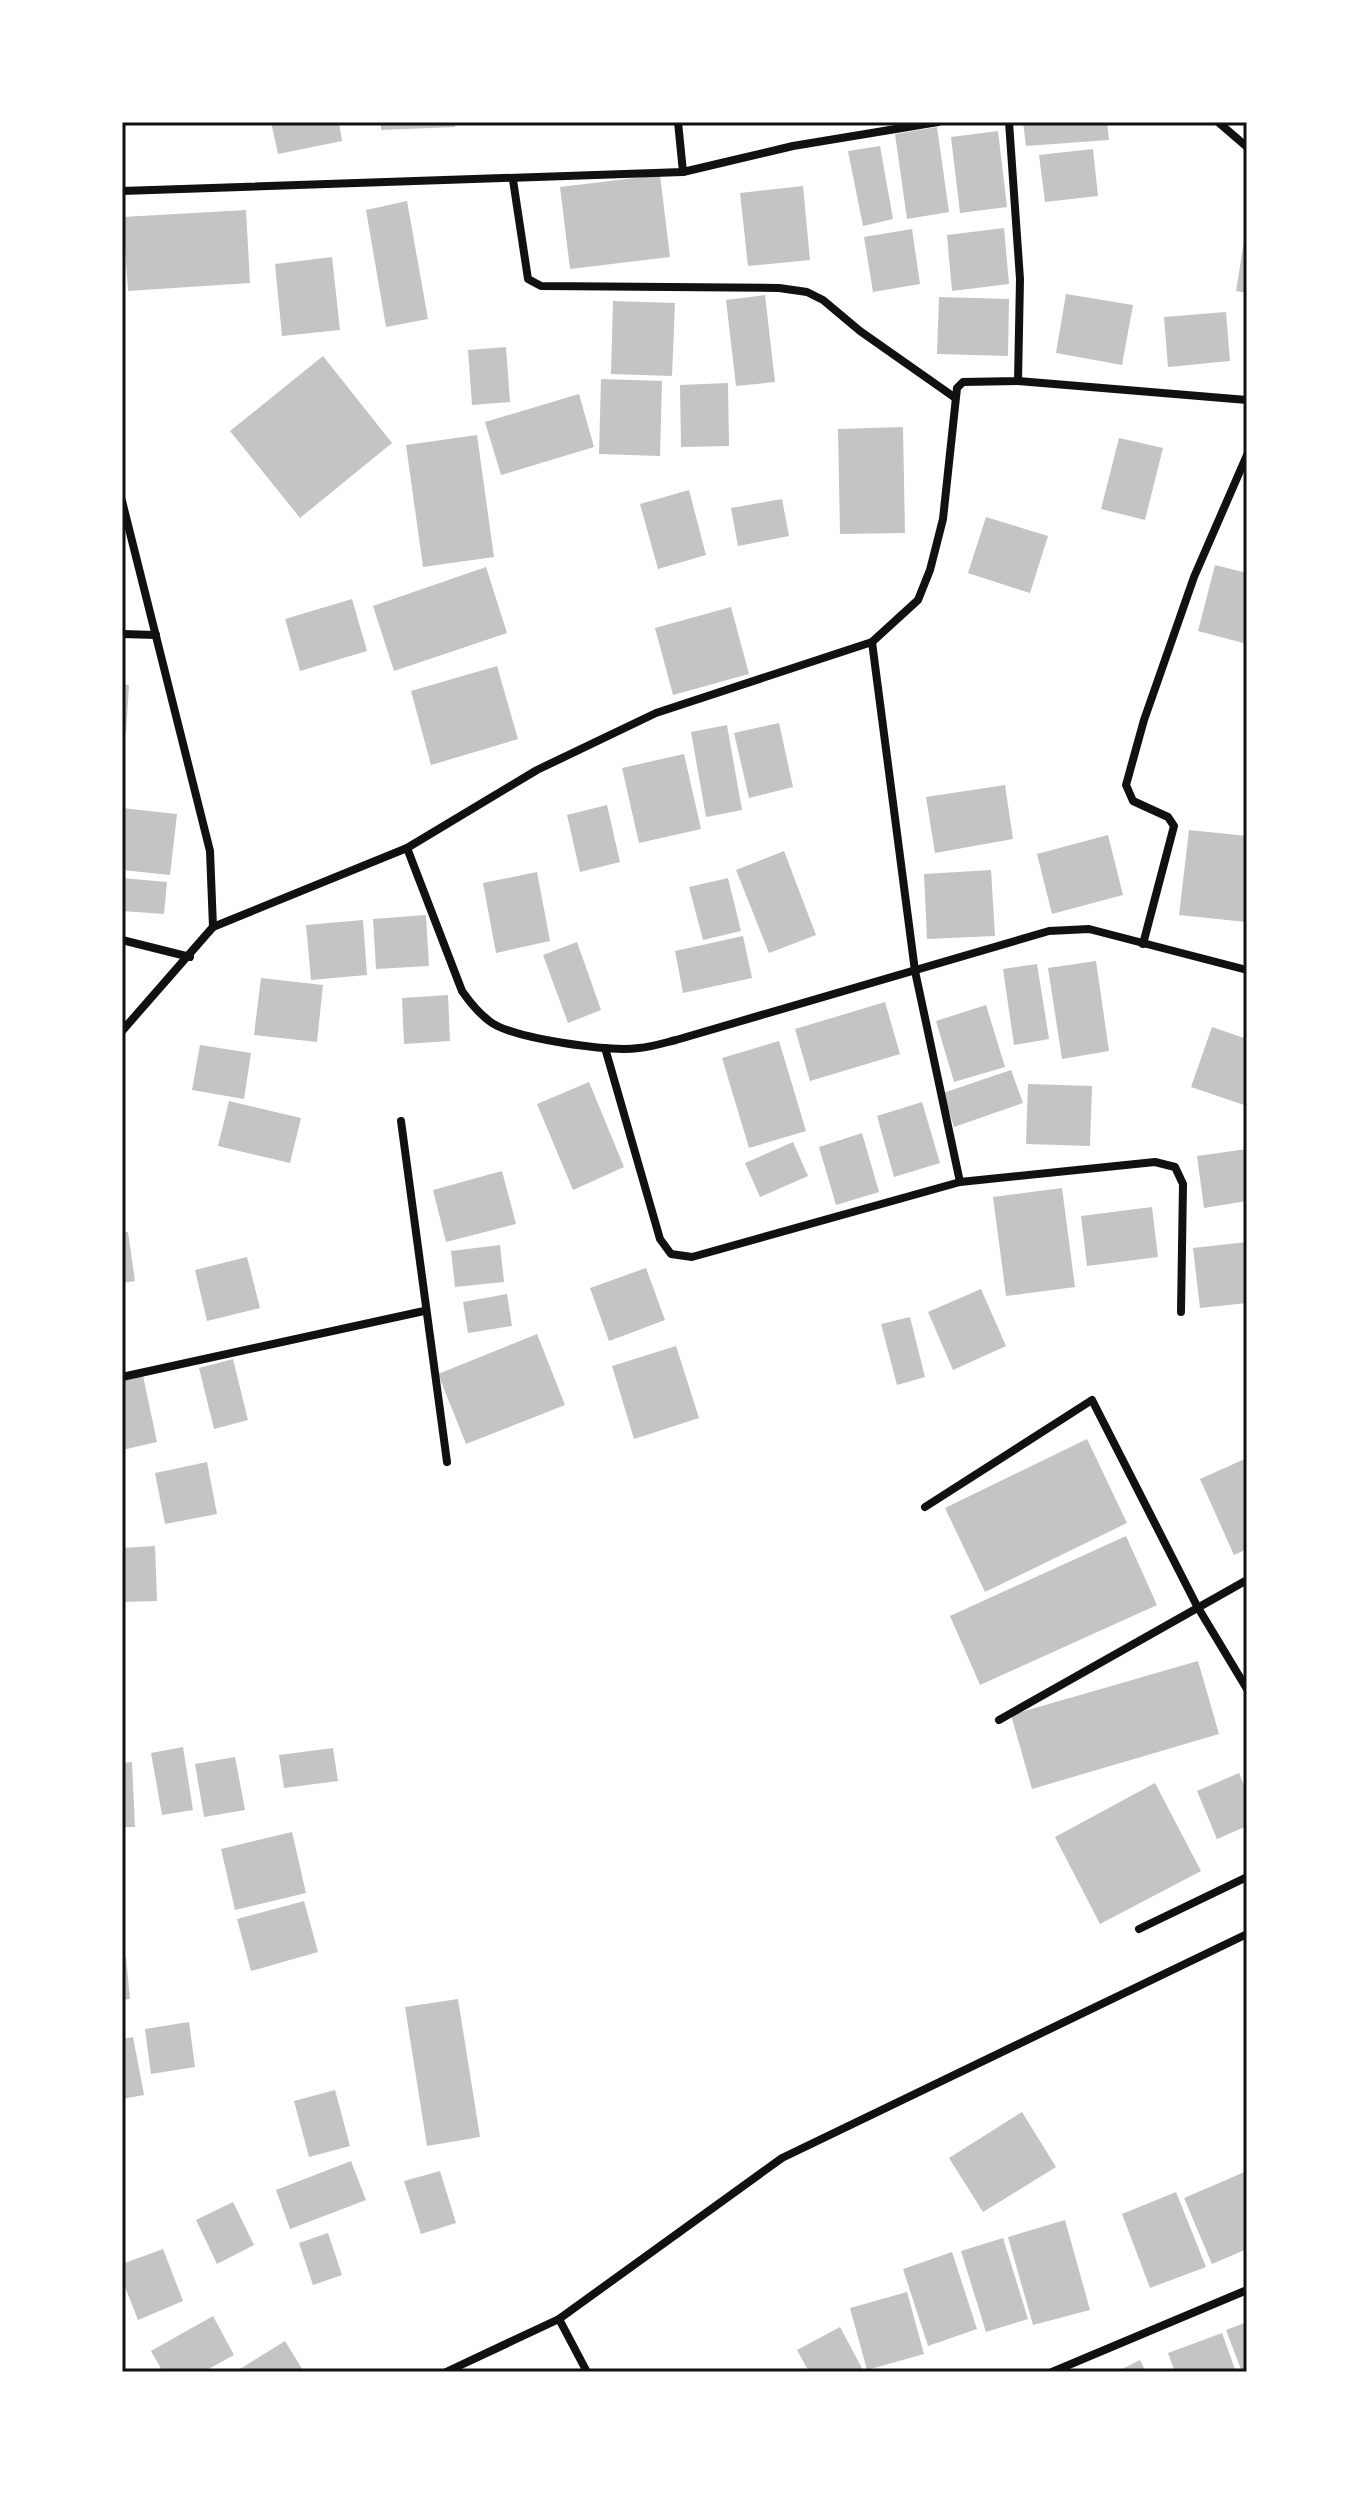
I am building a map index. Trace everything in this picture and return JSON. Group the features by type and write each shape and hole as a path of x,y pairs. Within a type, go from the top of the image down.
{"street":[{"path":"678,122 683,172"},
{"path":"122,191 683,172 793,146 938,122"},
{"path":"1009,122 1021,309 1018,381"},
{"path":"1218,122 1247,147"},
{"path":"513,180 528,279 541,286 779,288 807,292 823,300 860,331 954,397"},
{"path":"122,1031 190,957 213,927 407,848 516,782 656,713 872,642 918,600 930,570 943,519 954,397 963,382 1018,381 1247,400"},
{"path":"1143,944 1174,826 1168,817 1133,801 1126,785 1144,720 1194,577 1247,455"},
{"path":"122,501 210,851 213,927"},
{"path":"122,634 156,635"},
{"path":"872,642 915,971 960,1182"},
{"path":"407,848 462,991 474,1008 493,1023 513,1032 605,1048 638,1049 676,1040 1049,931 1089,929 1247,970"},
{"path":"122,940 190,957"},
{"path":"605,1048 660,1239 671,1254 692,1257 960,1182 1155,1162 1175,1167 1183,1184 1181,1312"},
{"path":"401,1121 424,1311 447,1462"},
{"path":"122,1377 424,1311"},
{"path":"925,1507 1092,1400 1197,1606 1247,1689"},
{"path":"999,1720 1247,1580"},
{"path":"1139,1929 1247,1877"},
{"path":"446,2372 559,2319 782,2158 1247,1934"},
{"path":"1052,2372 1247,2290"},
{"path":"559,2319 587,2372"}],"building":[{"path":"271,122 339,122 342,141 278,154"},
{"path":"381,122 455,122 455,127 381,130"},
{"path":"1023,122 1107,122 1109,140 1026,146"},
{"path":"937,127 949,212 907,219 895,134"},
{"path":"998,131 1007,207 960,213 951,137"},
{"path":"880,146 893,219 863,226 848,151"},
{"path":"1093,149 1098,196 1045,202 1039,155"},
{"path":"660,175 670,257 570,269 560,187"},
{"path":"803,186 810,260 748,266 740,193"},
{"path":"407,201 428,319 386,327 366,210"},
{"path":"246,210 250,283 128,291 123,217"},
{"path":"1004,228 1009,284 952,291 947,235"},
{"path":"912,229 920,284 873,292 864,237"},
{"path":"1247,235 1247,293 1236,291"},
{"path":"332,257 340,330 282,336 275,264"},
{"path":"1066,294 1133,305 1122,365 1056,353"},
{"path":"765,295 775,382 736,386 726,300"},
{"path":"939,297 1009,299 1008,356 937,354"},
{"path":"613,301 675,303 672,376 611,374"},
{"path":"1226,312 1230,361 1168,367 1164,317"},
{"path":"506,347 510,402 472,405 468,350"},
{"path":"323,356 392,443 300,518 230,431"},
{"path":"601,379 662,381 660,456 599,454"},
{"path":"728,383 729,446 681,447 680,385"},
{"path":"579,394 594,447 501,475 485,422"},
{"path":"903,427 905,533 840,534 838,429"},
{"path":"477,435 494,557 423,567 406,445"},
{"path":"1119,438 1163,448 1145,520 1101,509"},
{"path":"689,490 706,555 658,569 640,504"},
{"path":"782,499 789,536 738,546 731,508"},
{"path":"986,517 1048,536 1030,593 968,573"},
{"path":"1215,565 1247,573 1247,644 1198,631"},
{"path":"486,567 507,633 394,671 373,606"},
{"path":"352,599 367,651 300,671 285,619"},
{"path":"731,607 749,674 673,695 655,628"},
{"path":"497,666 518,739 431,765 411,691"},
{"path":"122,684 129,685 126,733 122,733"},
{"path":"779,723 793,787 749,798 734,733"},
{"path":"727,725 742,810 706,817 691,732"},
{"path":"684,754 701,829 639,843 622,768"},
{"path":"1005,785 1013,839 935,853 926,797"},
{"path":"607,805 620,862 580,872 567,815"},
{"path":"122,808 177,814 170,875 122,870"},
{"path":"1189,830 1247,836 1246,922 1179,915"},
{"path":"1108,835 1123,895 1052,914 1037,854"},
{"path":"784,851 816,935 769,953 736,870"},
{"path":"991,870 995,936 927,939 924,874"},
{"path":"537,872 550,941 496,953 483,883"},
{"path":"122,878 167,882 164,914 122,911"},
{"path":"728,878 741,931 703,940 689,887"},
{"path":"426,915 429,966 376,969 373,919"},
{"path":"363,920 367,975 311,980 306,925"},
{"path":"743,936 752,978 683,993 675,951"},
{"path":"577,942 601,1010 568,1023 543,955"},
{"path":"1096,961 1109,1051 1062,1059 1048,968"},
{"path":"1037,964 1049,1039 1014,1045 1003,969"},
{"path":"261,978 323,985 317,1042 254,1035"},
{"path":"448,995 450,1041 404,1044 402,998"},
{"path":"885,1002 900,1054 810,1081 795,1029"},
{"path":"986,1005 1005,1067 954,1082 936,1021"},
{"path":"1212,1027 1247,1039 1247,1106 1191,1087"},
{"path":"779,1041 806,1131 749,1148 722,1058"},
{"path":"200,1045 251,1053 244,1099 192,1090"},
{"path":"1011,1070 1023,1103 954,1127 943,1093"},
{"path":"589,1082 624,1167 573,1190 537,1104"},
{"path":"1028,1084 1092,1086 1090,1146 1026,1144"},
{"path":"229,1101 301,1118 290,1163 218,1146"},
{"path":"922,1102 940,1163 894,1177 877,1116"},
{"path":"862,1133 879,1192 836,1205 819,1147"},
{"path":"793,1142 808,1176 760,1197 745,1163"},
{"path":"1247,1149 1247,1201 1204,1208 1197,1156"},
{"path":"502,1171 516,1224 446,1242 433,1190"},
{"path":"1062,1188 1075,1287 1006,1296 993,1197"},
{"path":"1152,1207 1158,1257 1087,1266 1081,1216"},
{"path":"128,1232 135,1281 122,1283 122,1233"},
{"path":"1247,1242 1247,1303 1200,1308 1193,1248"},
{"path":"500,1245 504,1282 455,1287 451,1251"},
{"path":"247,1257 260,1308 207,1321 195,1270"},
{"path":"646,1268 665,1320 609,1341 590,1288"},
{"path":"981,1289 1006,1346 953,1370 928,1312"},
{"path":"507,1294 512,1326 468,1333 463,1302"},
{"path":"910,1317 925,1377 897,1385 881,1324"},
{"path":"537,1334 565,1405 466,1444 438,1374"},
{"path":"676,1346 699,1418 634,1439 612,1366"},
{"path":"233,1359 248,1420 214,1429 199,1368"},
{"path":"143,1376 157,1442 122,1450 122,1381"},
{"path":"1087,1439 1127,1523 985,1592 945,1508"},
{"path":"1247,1458 1247,1549 1234,1555 1200,1479"},
{"path":"207,1462 217,1514 165,1524 155,1473"},
{"path":"1126,1536 1157,1605 980,1685 950,1616"},
{"path":"155,1546 157,1601 122,1602 122,1548"},
{"path":"1198,1661 1219,1734 1032,1789 1011,1715"},
{"path":"183,1747 193,1810 162,1815 151,1753"},
{"path":"333,1748 338,1781 284,1788 279,1755"},
{"path":"235,1757 245,1810 204,1817 195,1764"},
{"path":"132,1762 135,1827 122,1827 122,1763"},
{"path":"1239,1773 1247,1793 1247,1826 1217,1839 1197,1791"},
{"path":"1155,1783 1201,1871 1100,1924 1055,1837"},
{"path":"292,1832 306,1893 235,1910 221,1849"},
{"path":"304,1901 318,1952 251,1971 237,1919"},
{"path":"122,1957 126,1957 130,1999 122,2000"},
{"path":"458,1999 480,2137 427,2146 405,2007"},
{"path":"189,2022 195,2067 151,2074 145,2029"},
{"path":"133,2037 144,2095 122,2099 122,2039"},
{"path":"335,2090 350,2146 309,2157 294,2101"},
{"path":"1022,2112 1056,2167 983,2212 949,2158"},
{"path":"351,2161 366,2200 290,2229 276,2190"},
{"path":"440,2171 456,2223 421,2234 404,2181"},
{"path":"1247,2171 1247,2249 1212,2264 1184,2198"},
{"path":"1176,2192 1206,2267 1150,2288 1122,2214"},
{"path":"233,2202 254,2245 217,2264 196,2220"},
{"path":"1065,2220 1090,2310 1033,2325 1008,2237"},
{"path":"328,2233 342,2275 313,2285 299,2243"},
{"path":"1003,2238 1028,2319 986,2332 961,2251"},
{"path":"163,2249 183,2301 138,2320 122,2279 122,2264"},
{"path":"952,2252 977,2329 928,2346 903,2269"},
{"path":"907,2292 924,2354 867,2370 850,2308"},
{"path":"213,2316 234,2355 203,2372 163,2372 151,2351"},
{"path":"1247,2322 1247,2372 1242,2372 1226,2330"},
{"path":"840,2327 864,2372 809,2372 797,2350"},
{"path":"1222,2333 1236,2372 1175,2372 1168,2353"},
{"path":"285,2341 304,2372 235,2372"},
{"path":"1140,2360 1146,2372 1116,2372"}]}
